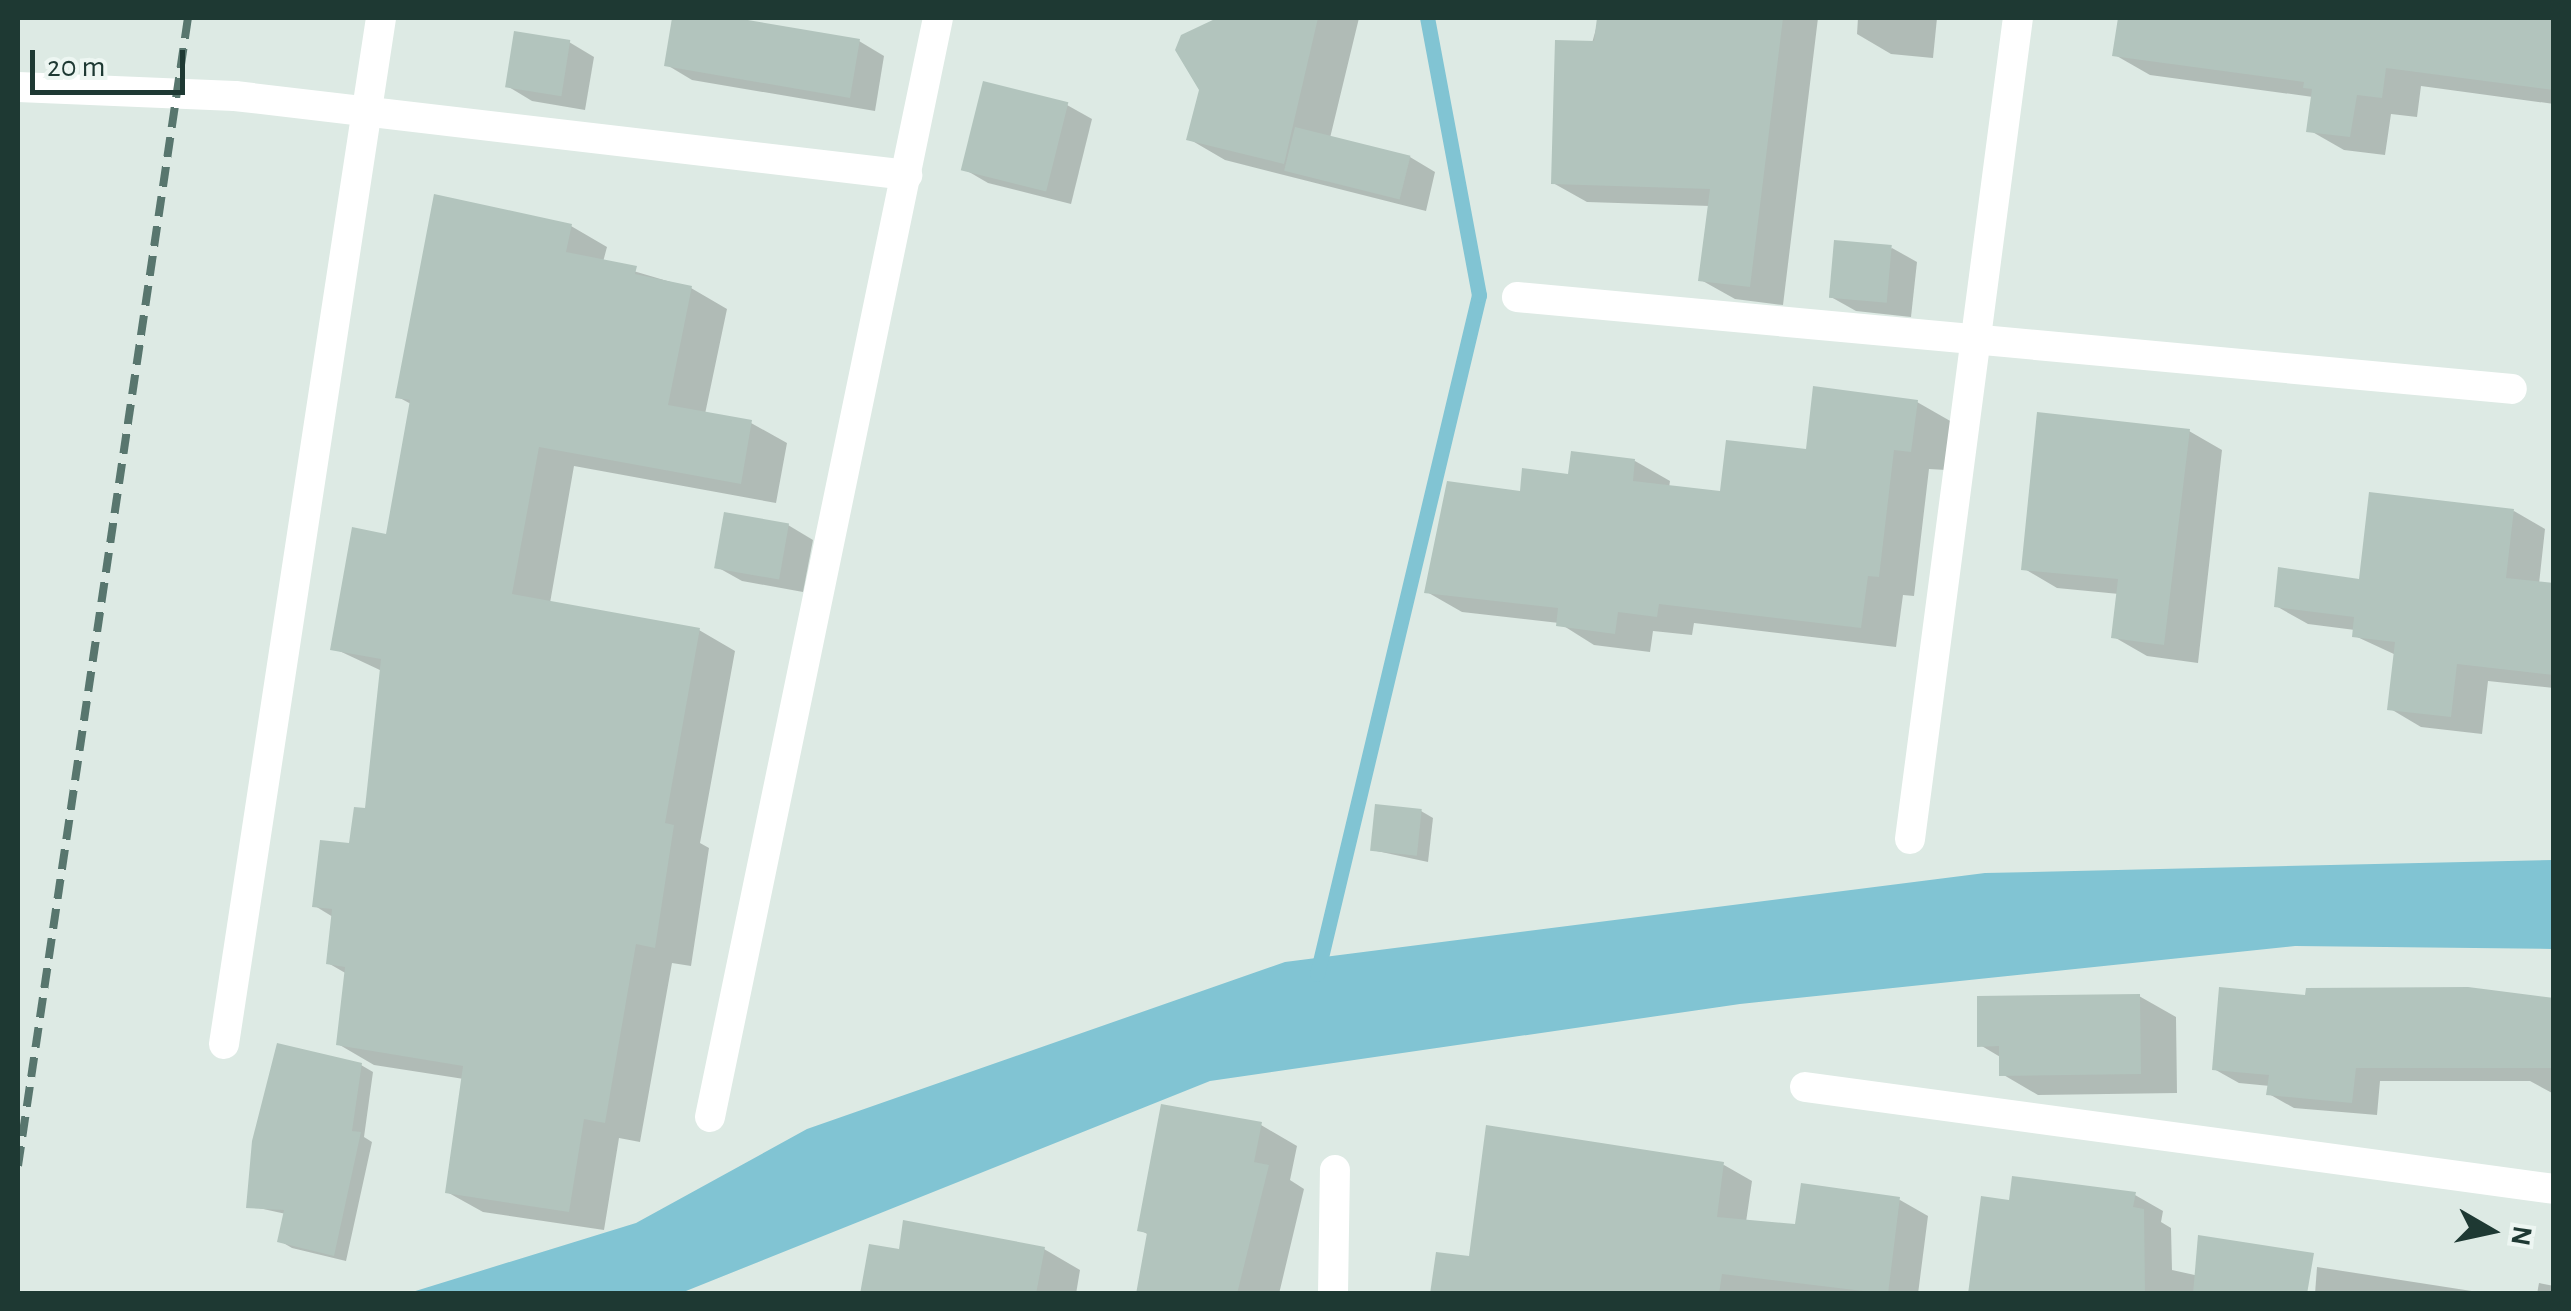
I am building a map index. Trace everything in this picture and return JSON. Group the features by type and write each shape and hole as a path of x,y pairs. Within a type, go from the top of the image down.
{"street":[{"path":"224,1044 381,18"},
{"path":"710,1117 938,18"},
{"path":"1910,839 1981,338 2018,18"},
{"path":"18,88 115,88 366,112 907,175"},
{"path":"1517,297 2512,389"},
{"path":"1805,1087 2554,1189"},
{"path":"1333,1294 1335,1170"}],"water":[{"path":"2553,860 2553,949 2295,946 1740,1004 1210,1081 681,1293 409,1293 636,1223 807,1129 1285,962 1985,873"}],"building":[{"path":"672,18 736,18 860,39 850,98 664,66"},
{"path":"1217,18 1318,18 1284,164 1186,140 1199,90 1175,50 1181,35"},
{"path":"1597,18 1783,18 1750,287 1698,281 1710,189 1551,184 1555,40 1594,41"},
{"path":"2118,18 2554,18 2554,90 2386,68 2382,98 2357,95 2350,137 2306,132 2312,89 2303,88 2304,82 2112,56"},
{"path":"514,31 570,40 561,96 505,87"},
{"path":"983,81 1068,102 1046,192 961,170"},
{"path":"1295,127 1410,156 1400,199 1284,171"},
{"path":"434,194 572,224 566,252 637,266 635,274 692,286 668,405 752,420 741,484 539,447 512,594 700,628 665,823 674,825 655,948 636,944 605,1123 584,1119 569,1212 445,1193 463,1066 336,1045 345,967 326,964 332,909 312,907 320,840 349,843 354,807 365,808 381,659 330,650 352,527 386,534 410,400 395,398"},
{"path":"1834,240 1892,245 1887,303 1829,298"},
{"path":"1813,386 1918,400 1911,452 1894,450 1879,577 1868,576 1861,628 1659,604 1657,617 1618,612 1615,634 1556,626 1558,608 1424,593 1447,481 1520,491 1522,468 1568,474 1571,451 1635,459 1633,481 1720,491 1726,440 1806,449"},
{"path":"2037,412 2190,429 2164,645 2111,638 2118,579 2021,570"},
{"path":"2369,492 2514,509 2506,578 2554,583 2554,675 2457,664 2451,717 2387,710 2395,642 2352,637 2354,617 2274,607 2278,567 2359,579"},
{"path":"724,512 789,523 779,580 714,568"},
{"path":"1375,804 1422,809 1417,856 1370,851"},
{"path":"2219,987 2305,995 2306,988 2468,987 2554,998 2554,1068 2356,1068 2352,1103 2266,1095 2269,1075 2212,1070"},
{"path":"2140,994 2141,1074 1999,1076 1999,1046 1977,1047 1977,996"},
{"path":"277,1043 362,1063 352,1131 361,1132 334,1256 277,1242 284,1210 246,1208 252,1141"},
{"path":"1161,1104 1262,1122 1254,1162 1269,1165 1237,1294 1136,1294 1147,1233 1137,1231"},
{"path":"1486,1125 1724,1162 1717,1217 1795,1224 1801,1183 1900,1197 1888,1294 1722,1274 1719,1294 1430,1294 1436,1252 1469,1256"},
{"path":"2012,1176 2136,1192 2133,1207 2144,1209 2145,1294 1968,1294 1981,1196 2009,1200"},
{"path":"903,1220 1045,1247 1036,1294 860,1294 869,1244 899,1249"},
{"path":"2198,1235 2314,1253 2307,1294 2193,1294"}],"waterway":[{"path":"1317,974 1479,295 1427,18"}],"railway":[{"path":"18,1166 188,18"}]}
